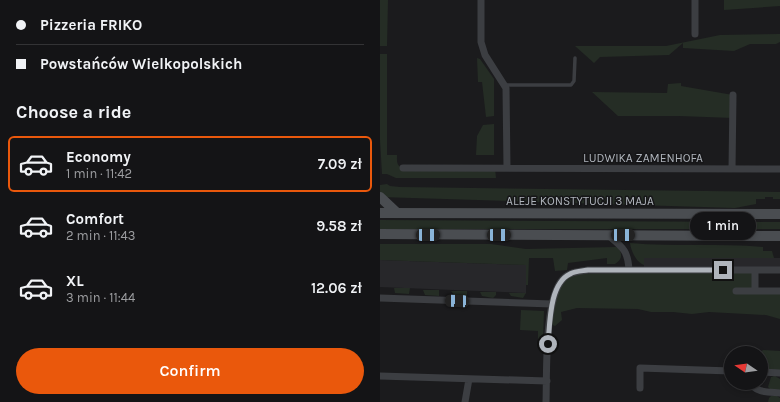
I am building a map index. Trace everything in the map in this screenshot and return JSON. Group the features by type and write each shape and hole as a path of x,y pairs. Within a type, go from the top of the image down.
{"main road":[{"path":"380,197 397,212"},
{"name":"ALEJE KONSTYTUCJI 3 MAJA","path":"380,213 780,214"},
{"path":"380,228 399,234"},
{"path":"380,234 780,236"}],"street":[{"path":"481,0 481,42 485,54 504,85 507,94 507,168"},
{"path":"695,0 695,34"},
{"path":"732,169 733,95"},
{"name":"LUDWIKA ZAMENHOFA","path":"402,168 780,170"},
{"path":"608,235 622,246 628,260 629,270"},
{"path":"546,402 552,304 558,286 563,278 570,274 588,270 780,270"},
{"path":"755,270 755,291"},
{"path":"736,291 780,291"},
{"path":"380,298 552,304"},
{"path":"640,388 640,368 724,371"},
{"path":"768,372 780,373"},
{"path":"380,376 547,381"},
{"path":"465,402 468,379"},
{"path":"768,390 780,393"}],"lane":[{"path":"504,85 572,85 574,81 575,58"}],"shaded area":[{"path":"380,0 388,0 387,46 380,46"},
{"path":"724,0 780,0 780,6 724,10"},
{"path":"780,34 780,42 776,44 750,44 734,51 683,48 683,43 669,55 600,57 594,63 575,46 666,46 720,35"},
{"path":"380,54 387,54 387,155 397,155 398,165 403,168 495,168 496,178 396,178 387,174 382,174 380,140"},
{"path":"477,58 480,59 494,79 494,116 486,117 482,82 478,82"},
{"path":"681,83 681,86 733,95 733,118 618,116 592,92 667,93 668,84"},
{"path":"494,124 494,155 476,155 477,136 483,125"},
{"path":"387,184 390,186 400,187 780,192 780,199 765,197 765,199 756,199 756,204 735,208 380,197 380,185"},
{"path":"380,220 780,222 780,229 380,229"},
{"path":"630,243 763,247 763,251 772,251 774,258 644,258 644,265 641,264 634,256"},
{"path":"380,244 491,244 526,249 616,247 621,252 621,257 615,264 607,264 607,258 568,263 567,270 555,271 553,258 529,258 528,285 526,285 526,265 380,260"},
{"path":"644,258 780,258 780,270 644,270"},
{"path":"380,260 526,265 526,293 380,287"},
{"path":"755,270 755,291 780,291 780,319 766,315 709,312 692,314 651,312 638,309 577,308 561,312 562,320 555,326 550,324 555,295 570,274"},
{"path":"394,288 410,288 409,294 395,293"},
{"path":"423,290 439,290 439,296 425,295"},
{"path":"451,291 467,291 467,296 455,296"},
{"path":"480,292 496,292 496,295 493,298 482,296"},
{"path":"509,293 526,293 523,298 511,296"},
{"path":"521,310 544,311 543,341 538,341 538,331 520,330"},
{"path":"768,350 780,351 780,370 768,369"},
{"path":"775,376 780,379 780,390 770,389 768,387 771,377"},
{"path":"771,396 777,396 780,398 780,402 768,402"}],"route":[{"path":"548,344 552,304 558,286 563,278 570,274 588,270 723,270"}]}
